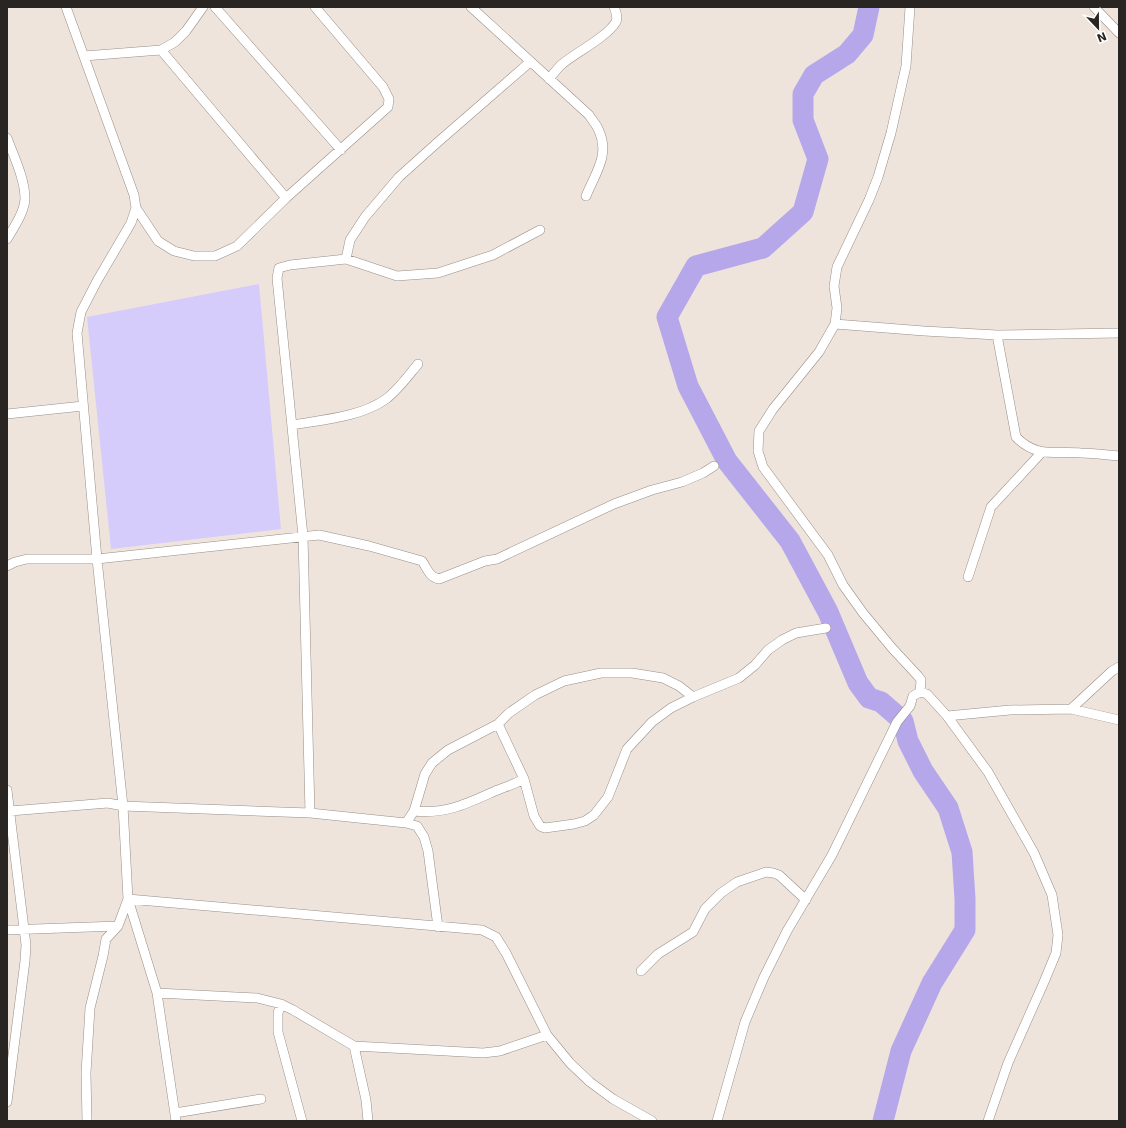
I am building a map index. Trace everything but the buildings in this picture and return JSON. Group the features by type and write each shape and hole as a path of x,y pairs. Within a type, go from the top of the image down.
{"street":[{"path":"66,7 134,195 136,208 158,241 174,251 194,256 215,256 237,246 286,198 388,107 389,99 383,87 315,7"},
{"path":"84,56 161,50 175,42 186,31 203,7"},
{"path":"215,7 341,150"},
{"path":"471,7 589,115 599,130 604,148 603,159 586,196"},
{"path":"549,79 561,65 611,28 616,22 617,17 614,7"},
{"path":"910,7 906,66 891,133 878,177 869,200 838,267 834,286 837,308 835,324 819,352 773,409 760,431 758,451 763,467 828,554 843,585 863,613 921,680 920,692"},
{"path":"1094,7 1119,32"},
{"path":"161,50 286,198"},
{"path":"346,260 350,240 365,217 399,177 530,62"},
{"path":"7,138 23,184 25,200 21,214 7,239"},
{"path":"136,208 131,223 96,281 81,312 77,333 97,559 123,806 128,899 157,993 175,1117 261,1099"},
{"path":"310,813 303,536 277,278 279,268 290,265 346,260 397,276 438,273 493,255 540,230"},
{"path":"835,324 997,335 1119,334"},
{"path":"997,335 1016,437 1024,445 1042,452 1080,452 1118,458"},
{"path":"292,425 360,412 374,406 387,398 418,364"},
{"path":"7,414 83,406"},
{"path":"968,578 991,507 1042,452"},
{"path":"7,566 14,562 27,559 97,559 319,535 422,560 428,573 433,578 439,579 485,561 503,556 614,504 703,474 714,466"},
{"path":"498,724 524,779 534,816 540,826 545,828 585,821 594,815 608,797 627,749 652,722 693,696 739,678 755,665 768,650 782,640 796,633 826,628"},
{"path":"1071,709 1112,671 1119,667"},
{"path":"406,823 414,811 425,774 432,763 448,750 498,724 509,713 535,695 564,681 601,673 632,673 663,678 679,686 693,696"},
{"path":"717,1121 745,1022 764,977 832,855 897,722 910,706 913,696 920,692 927,694 947,716 988,772 1034,853 1052,895 1058,935 1056,953 1008,1063 988,1121"},
{"path":"947,716 1010,710 1071,709 1119,720"},
{"path":"414,811 445,811 524,779"},
{"path":"7,790 8,812 26,944 7,1102"},
{"path":"8,812 108,803 123,806 310,813 406,823 417,826 424,837 428,851 438,926"},
{"path":"641,971 658,954 693,932 705,909 721,893 737,882 766,872 773,873 779,875 806,900"},
{"path":"87,1121 86,1073 90,1008 106,939 118,926 128,899"},
{"path":"128,899 482,930 496,936 547,1035 570,1063 590,1082 613,1099 652,1121"},
{"path":"7,930 118,926"},
{"path":"157,993 257,998 281,1004 354,1046 483,1053 500,1051 547,1035"},
{"path":"281,1004 278,1013 278,1032 302,1121"},
{"path":"354,1046 366,1100 368,1121"}],"shaded area":[{"path":"259,284 281,529 111,549 87,317"}],"waterway":[{"path":"869,7 863,35 847,54 814,75 803,94 803,120 818,159 803,212 763,248 696,266 667,317 688,386 727,461 790,541 828,612 858,683 869,698 881,702 903,721 908,741 923,771 948,808 962,852 965,930 932,983 901,1051 883,1121"}]}
